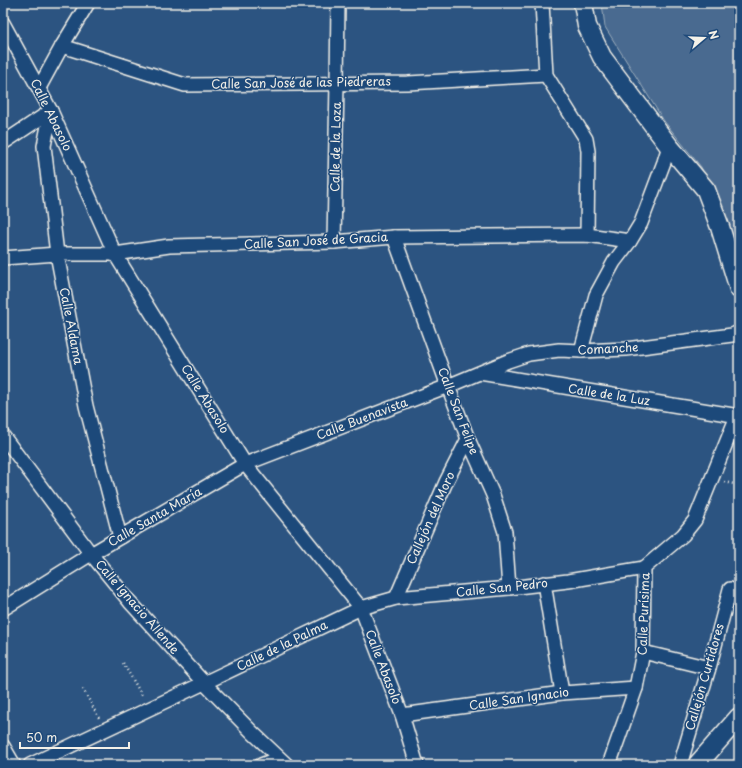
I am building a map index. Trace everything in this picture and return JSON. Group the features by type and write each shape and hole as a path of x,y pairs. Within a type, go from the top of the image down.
{"main road":[{"path":"583,3 587,26 602,57 669,146 706,190 720,227 739,289"},
{"path":"697,765 739,718"}],"street":[{"path":"39,88 88,3"},
{"name":"Calle de la Loza","path":"334,242 338,83 338,3"},
{"path":"542,3 546,74 586,139 588,151 587,235"},
{"name":"Calle Abasolo","path":"3,23 51,111 115,254 245,464 361,608 402,715 417,765"},
{"name":"Calle San José de las Piedreras","path":"62,46 185,85 408,82 546,74"},
{"path":"3,143 51,111"},
{"name":"Calle Aldama","path":"51,111 44,146 58,254 86,406 120,537"},
{"path":"581,351 596,295 614,262 630,241 641,223 669,146"},
{"name":"Calle San José de Gracia","path":"3,258 58,254 115,254 170,246 334,242 394,237 587,235 630,241"},
{"name":"Calle San Felipe","path":"394,237 468,439 493,495 505,532 509,588"},
{"name":"Comanche","path":"480,373 529,354 559,350 581,351 626,349 739,332"},
{"name":"Calle Buenavista","path":"245,464 480,373"},
{"name":"Calle de la Luz","path":"480,373 738,416"},
{"name":"Calle Purísima","path":"609,765 636,688 644,652 644,568 683,535 695,520 738,416"},
{"name":"Calle Ignacio Allende","path":"3,436 91,554 130,602 204,683 283,761"},
{"name":"Callejón del Moro","path":"396,598 446,482 468,439"},
{"name":"Calle Santa María","path":"3,609 91,554 245,464"},
{"name":"Calle San Pedro","path":"361,608 396,598 568,581 644,568"},
{"path":"544,583 562,693"},
{"name":"Callejón Curtidores","path":"680,765 709,668 730,589"},
{"name":"Calle de la Palma","path":"30,765 361,608"},
{"path":"644,652 709,668"},
{"name":"Calle San Ignacio","path":"402,715 562,693 636,688"},
{"path":"3,746 14,765"},
{"path":"261,765 283,761"}],"path":[{"path":"124,663 149,709"},
{"path":"83,689 105,730"}],"shaded area":[{"path":"602,3 739,3 739,251 701,167 664,121 605,27"}]}
